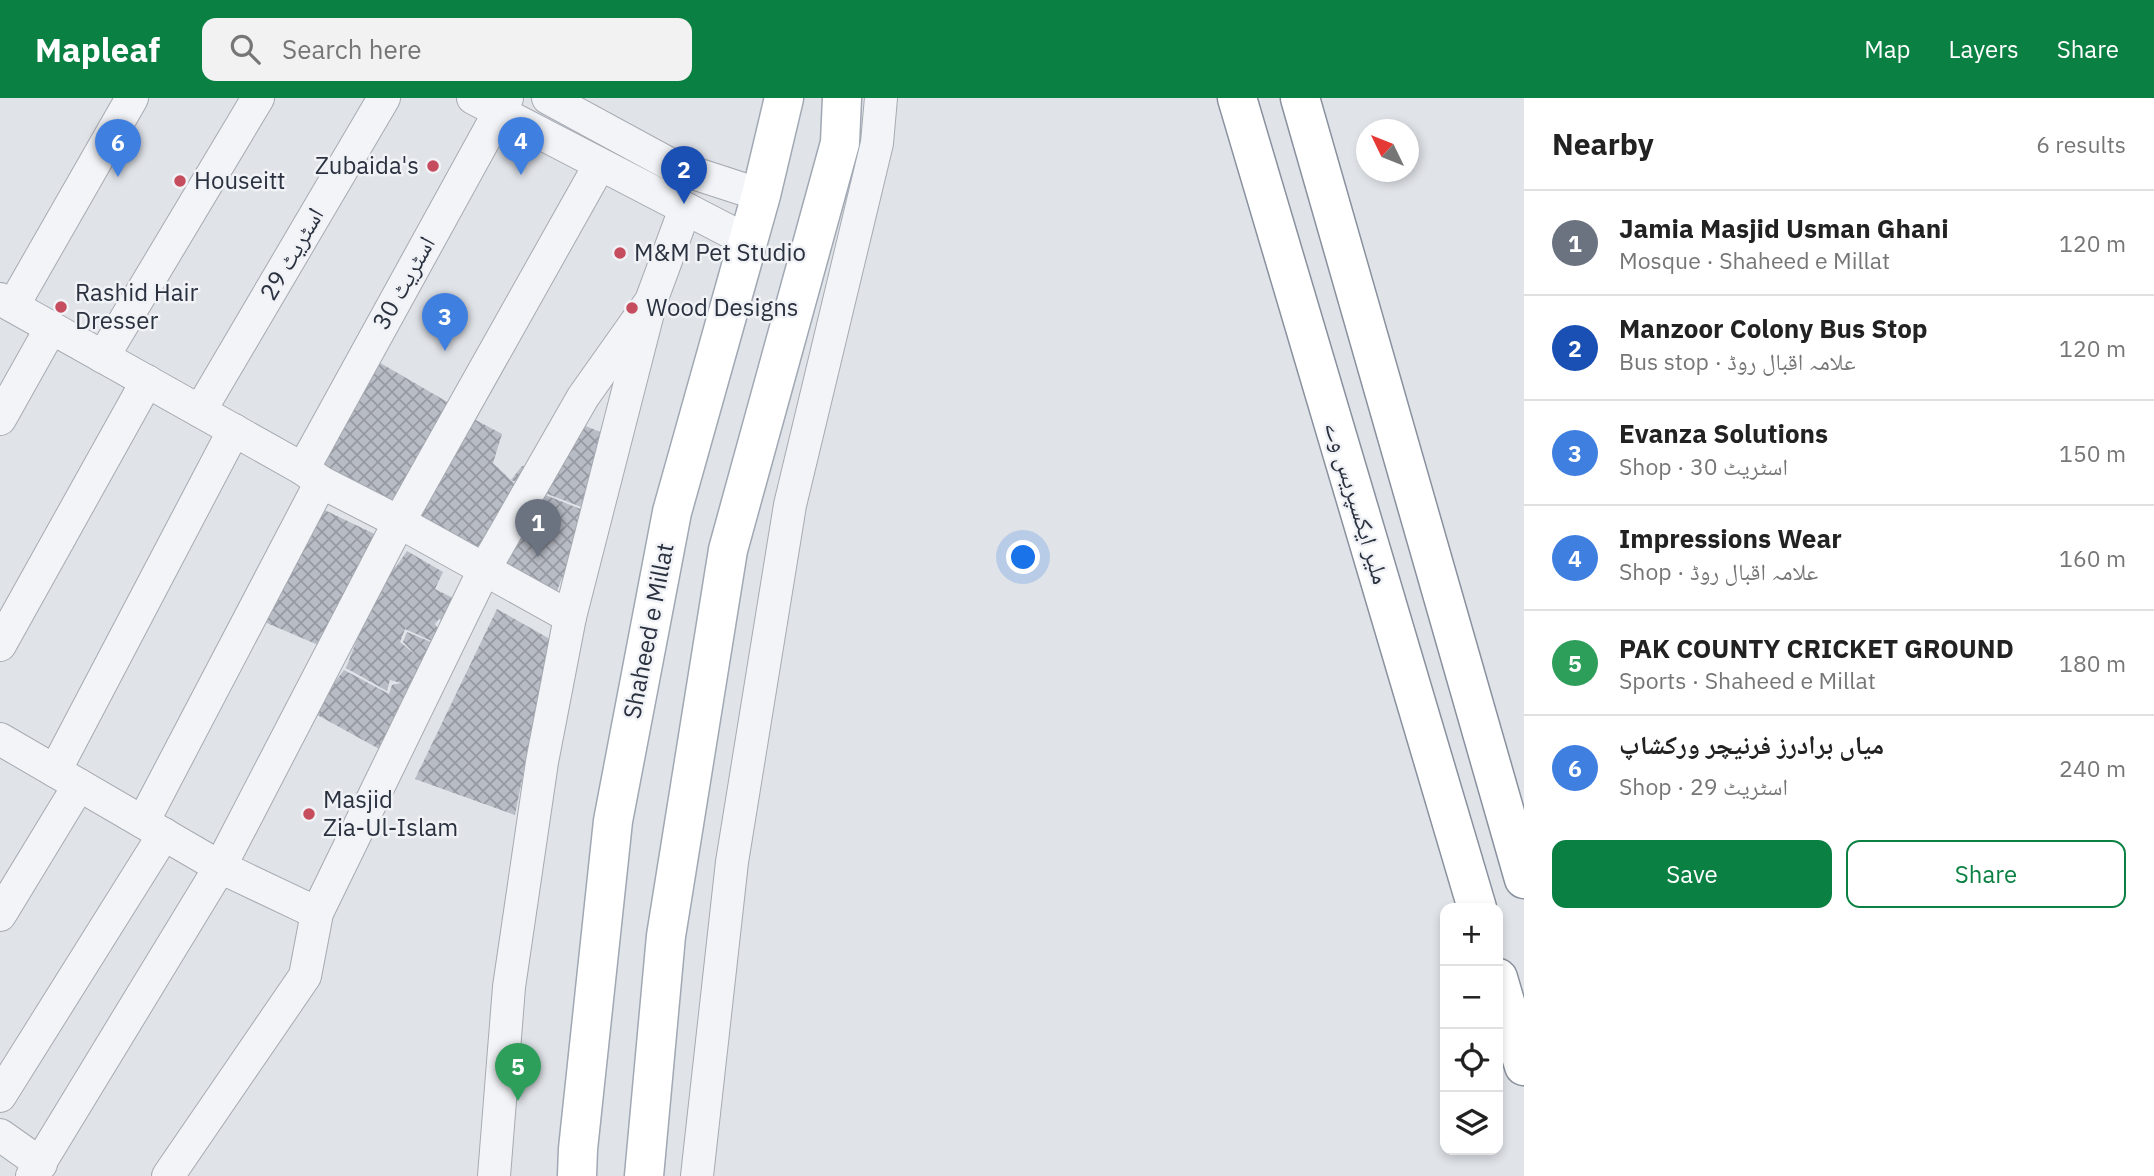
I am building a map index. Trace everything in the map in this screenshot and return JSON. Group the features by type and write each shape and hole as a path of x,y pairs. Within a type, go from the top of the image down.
{"main road":[{"name":"Shaheed e Millat","path":"577,1176 613,821 672,512 761,195 784,98"},
{"path":"644,1176 666,936 728,550 840,144 842,98"},
{"name":"ملیر ایکسپریس وے","path":"1237,98 1476,903"},
{"path":"1300,98 1524,878"},
{"path":"1503,995 1524,1066"}],"street":[{"path":"132,98 6,303 570,617"},
{"path":"103,357 257,98"},
{"name":"اسٹریٹ 29","path":"200,411 384,98"},
{"path":"548,98 675,167 761,195"},
{"path":"697,1176 732,862 790,505 877,143 881,98"},
{"path":"493,102 599,166 748,242"},
{"name":"اسٹریٹ 30","path":"0,1096 154,828 312,475 493,102"},
{"path":"0,1135 36,1170 220,867 399,522 599,166"},
{"path":"494,1176 509,987 542,762 570,617 674,203 675,167"},
{"path":"168,1176 305,976 317,914 484,570 583,397 651,301"},
{"path":"0,419 51,328"},
{"path":"0,645 147,381"},
{"path":"0,915 234,430"},
{"path":"0,739 220,867 317,914"}],"building":[{"path":"377,361 449,403 393,504 318,465"},
{"path":"559,415 605,434 584,508 511,480 522,466 528,467"},
{"path":"472,418 502,434 493,463 520,489 486,552 411,515"},
{"path":"538,492 588,512 555,596 501,568 535,516 526,508"},
{"path":"310,503 385,539 330,650 255,618"},
{"path":"407,551 443,572 435,589 461,602 445,622 439,619 435,624 439,630 434,642 405,629 400,642 416,655 403,642 407,632 438,645 381,750 312,712 344,670 389,694 392,685 401,683 390,680 387,691 346,668 374,594 393,565 396,567"},
{"path":"497,609 550,639 515,815 415,779"}],"place":[{"name":"Zubaida's","path":"433,166"},
{"name":"Impressions Wear","path":"521,175"},
{"name":"میاں برادرز فرنیچر ورکشاپ","path":"118,177"},
{"name":"Houseitt","path":"180,181"},
{"name":"Manzoor Colony Bus Stop","path":"684,204"},
{"name":"M&M Pet Studio","path":"620,253"},
{"name":"Rashid Hair Dresser","path":"61,307"},
{"name":"Wood Designs","path":"632,308"},
{"name":"Evanza Solutions","path":"445,351"},
{"name":"Jamia Masjid Usman Ghani","path":"538,557"},
{"name":"Masjid Zia-Ul-Islam","path":"309,814"},
{"name":"PAK COUNTY CRICKET GROUND","path":"518,1101"}]}
